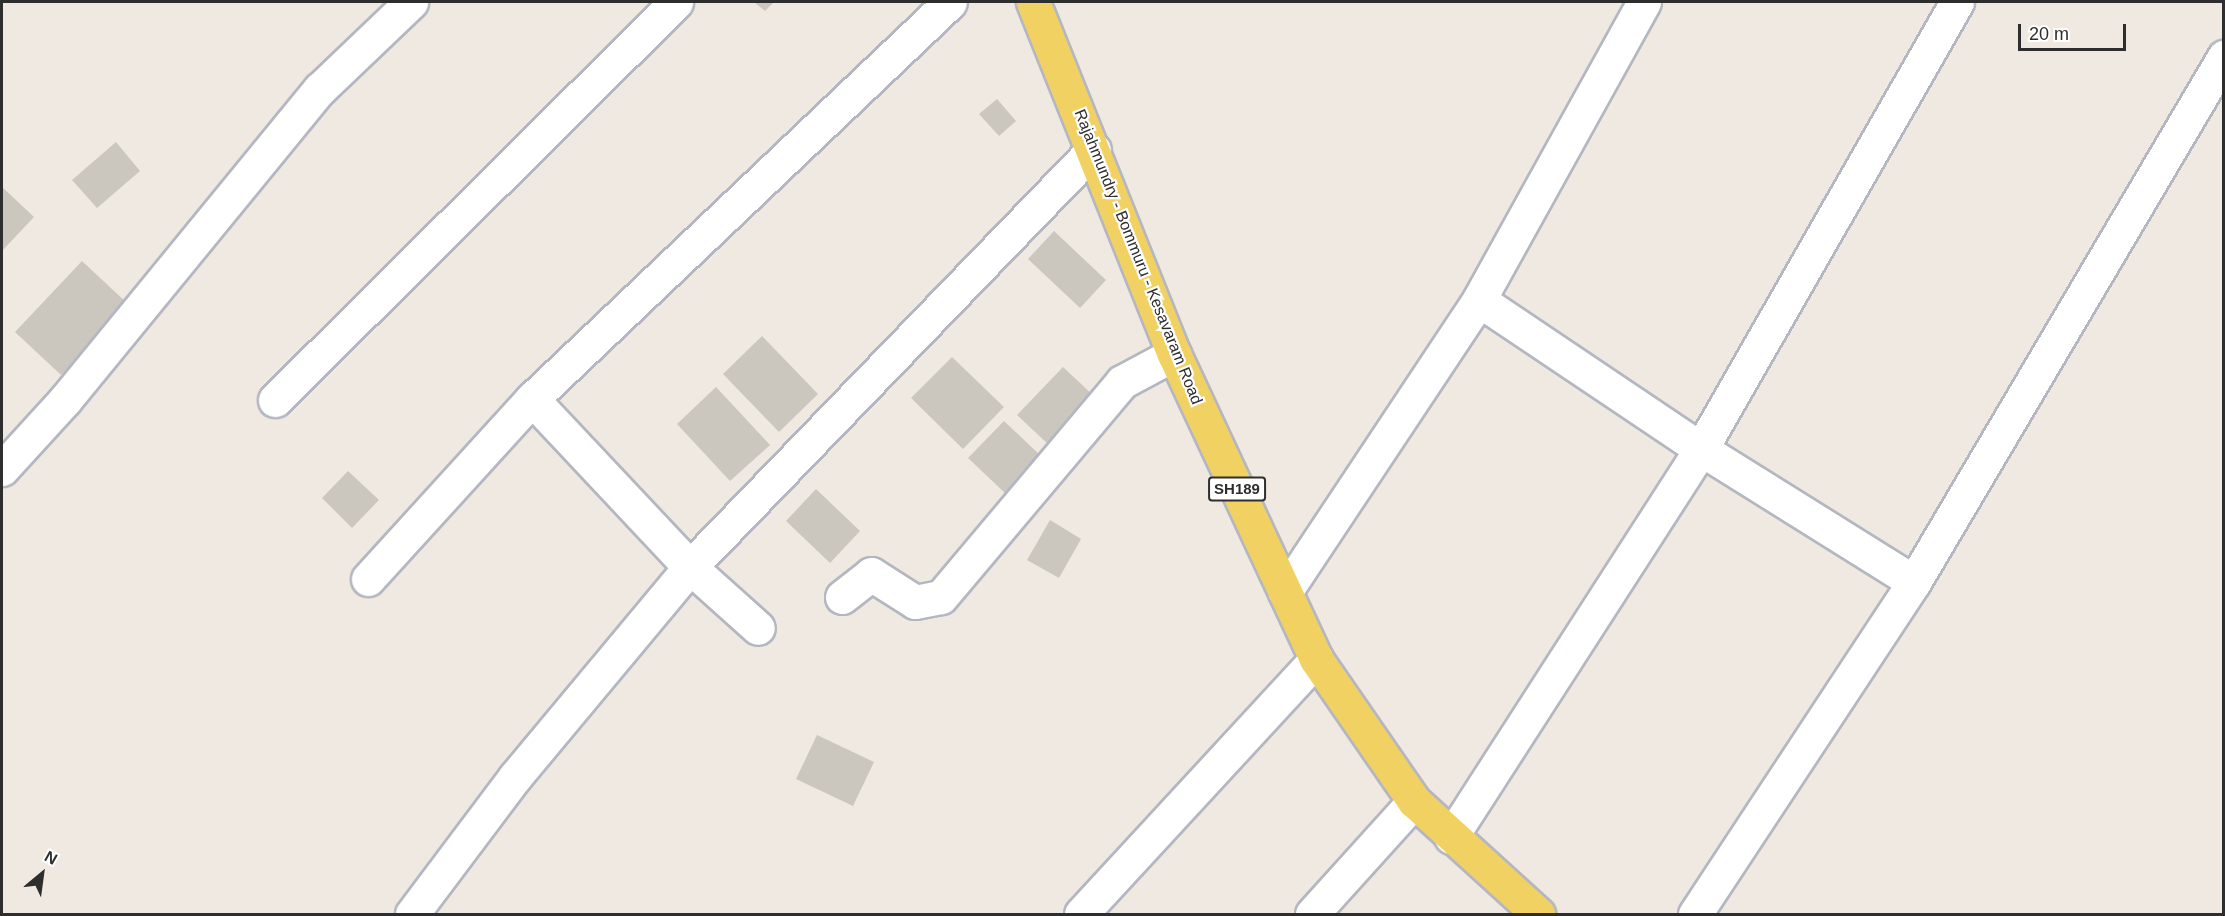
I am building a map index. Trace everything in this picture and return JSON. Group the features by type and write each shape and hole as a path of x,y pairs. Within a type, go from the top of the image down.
{"main road":[{"name":"Rajahmundry - Bommuru - Kesavaram Road","path":"1033,2 1094,149 1174,354 1316,659 1414,801 1538,915"}],"street":[{"path":"2,469 65,400 320,89 411,2"},
{"path":"275,400 675,2"},
{"path":"368,579 532,399 950,2"},
{"path":"1285,592 1479,300 1644,2"},
{"path":"1451,837 1701,449 1957,2"},
{"path":"1695,915 1914,582 2223,57"},
{"path":"412,915 515,777 690,567 1094,149"},
{"path":"1479,300 1701,449 1914,582"},
{"path":"842,597 871,574 915,602 941,597 1122,382 1174,354"},
{"path":"532,399 690,567 758,628"},
{"path":"1081,915 1316,659"},
{"path":"1312,915 1414,801"}],"building":[{"path":"754,2 774,2 765,11"},
{"path":"997,99 1016,121 999,136 979,114"},
{"path":"116,142 140,171 97,208 72,180"},
{"path":"2,187 34,217 2,251"},
{"path":"1054,231 1106,280 1080,308 1028,259"},
{"path":"82,261 128,304 61,375 15,332"},
{"path":"762,336 818,394 779,432 723,374"},
{"path":"952,357 1004,407 963,449 911,398"},
{"path":"1063,367 1095,397 1050,446 1017,415"},
{"path":"716,387 770,445 730,481 677,424"},
{"path":"1004,421 1041,456 1005,493 968,458"},
{"path":"348,471 379,500 352,528 322,498"},
{"path":"816,489 860,531 830,563 786,521"},
{"path":"1050,520 1081,539 1059,578 1027,560"},
{"path":"817,735 874,762 853,806 796,779"}]}
